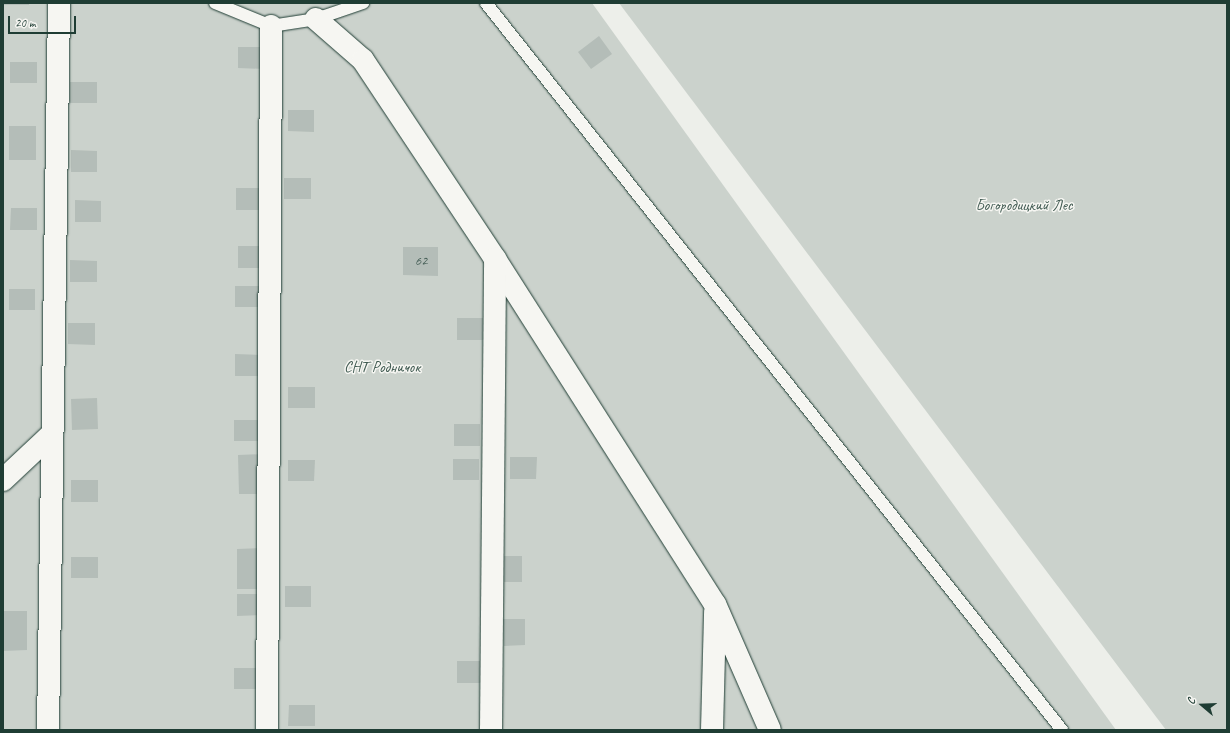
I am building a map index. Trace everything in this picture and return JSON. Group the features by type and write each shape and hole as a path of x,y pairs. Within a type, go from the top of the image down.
{"street":[{"path":"48,730 59,3"},
{"path":"316,19 363,60 495,259 716,604 770,730"},
{"path":"267,730 271,26"},
{"path":"491,730 495,259"},
{"path":"3,480 52,434"},
{"path":"712,730 716,604"}],"lane":[{"path":"214,3 271,26 316,19 363,3"},
{"path":"486,3 1062,730"}],"green space":[{"name":"СНТ Родничок","path":"3,3 592,3 1116,730 3,730"},
{"name":"Богородицкий Лес","path":"619,3 1227,3 1227,730 1166,730"}],"building":[{"path":"3,3 29,3 29,5 3,5"},
{"path":"599,36 612,54 591,69 578,52"},
{"path":"238,47 265,47 264,69 238,68"},
{"path":"10,62 37,62 37,83 10,83"},
{"path":"70,82 97,82 97,103 70,103"},
{"path":"288,110 314,110 314,132 288,131"},
{"path":"9,126 36,126 36,160 9,160"},
{"path":"71,150 97,151 97,172 71,172"},
{"path":"284,178 311,178 311,199 284,199"},
{"path":"236,188 262,188 262,210 236,210"},
{"path":"75,200 101,201 101,222 75,222"},
{"path":"11,208 37,208 37,230 10,230"},
{"path":"238,246 264,246 264,268 238,268"},
{"path":"403,247 438,247 438,276 403,275"},
{"path":"70,260 97,261 97,282 70,282"},
{"path":"235,286 261,286 261,307 235,307"},
{"path":"9,289 35,289 35,310 9,310"},
{"path":"457,318 484,318 484,340 457,340"},
{"path":"68,323 95,323 95,345 68,344"},
{"path":"235,354 261,355 261,376 235,376"},
{"path":"288,387 315,387 315,408 288,408"},
{"path":"97,398 98,429 72,430 71,399"},
{"path":"234,420 261,420 261,441 234,441"},
{"path":"454,424 480,424 480,446 454,446"},
{"path":"265,454 265,494 239,494 238,455"},
{"path":"510,457 537,457 536,479 510,479"},
{"path":"453,459 479,459 479,480 453,480"},
{"path":"288,460 315,460 314,481 288,481"},
{"path":"71,480 98,480 98,502 71,502"},
{"path":"263,548 263,589 237,589 237,549"},
{"path":"501,556 522,556 522,582 501,582"},
{"path":"71,557 98,557 98,578 71,578"},
{"path":"285,586 311,586 311,607 285,607"},
{"path":"237,594 263,594 263,615 237,616"},
{"path":"3,611 27,611 27,650 3,651"},
{"path":"503,619 525,619 525,645 504,646"},
{"path":"457,661 483,661 483,683 457,683"},
{"path":"234,668 261,668 261,689 234,689"},
{"path":"289,705 315,705 315,726 288,726"}]}
